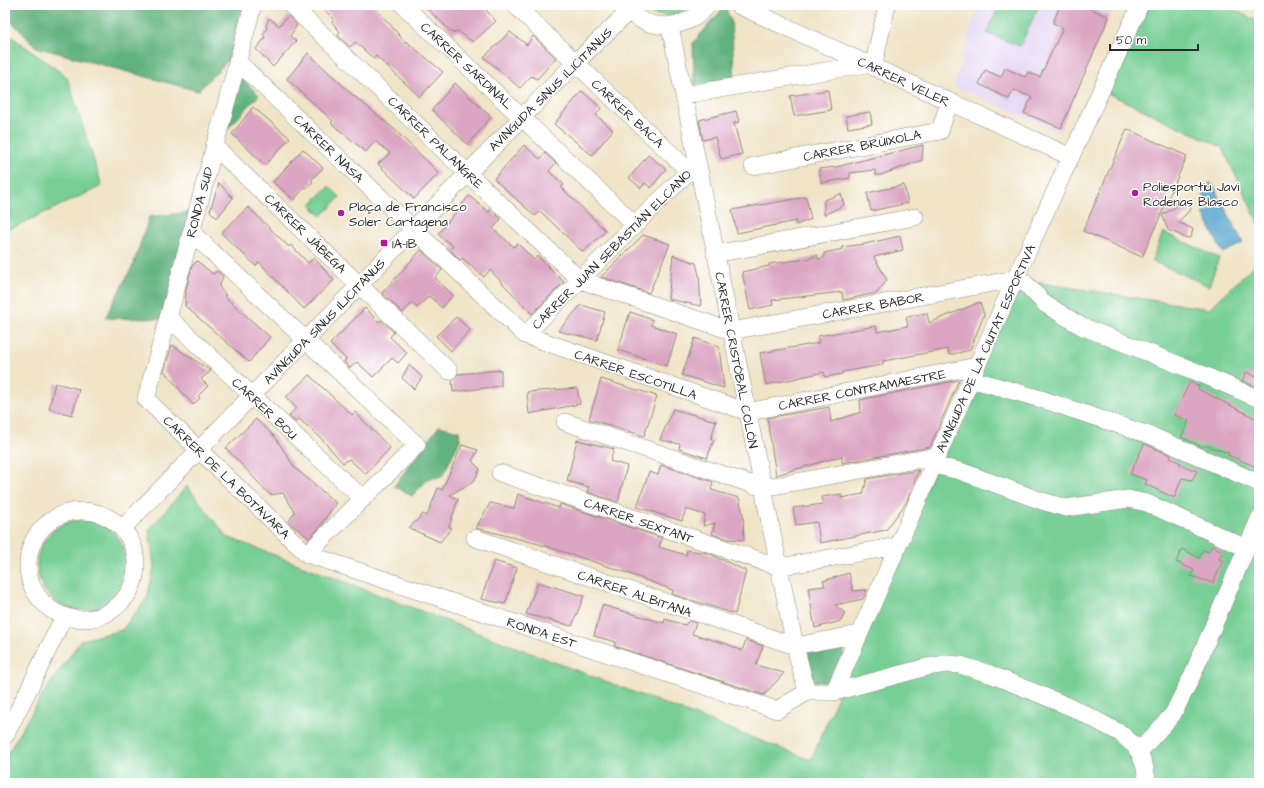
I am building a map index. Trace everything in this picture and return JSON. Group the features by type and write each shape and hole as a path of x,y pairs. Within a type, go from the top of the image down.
{"street":[{"name":"RONDA SUD","path":"146,399 253,5"},
{"name":"CARRER PALANGRE","path":"291,5 580,280"},
{"name":"CARRER SARDINAL","path":"403,5 635,225"},
{"name":"CARRER BACA","path":"514,5 575,63 693,167"},
{"path":"625,8 647,24 670,26 688,21 697,16 708,5"},
{"name":"CARRER VELER","path":"738,5 763,10 870,65 1071,157"},
{"path":"684,95 870,65 887,5"},
{"name":"AVINGUDA DE LA CIUTAT ESPORTIVA","path":"841,690 859,634 897,546 1015,279 1140,5"},
{"name":"AVINGUDA SINUS ILICITANUS","path":"122,529 522,118 625,8"},
{"name":"CARRER CRISTÓBAL COLÓN","path":"670,26 684,95 693,167 715,254 795,646 807,692"},
{"name":"CARRER NASA","path":"237,61 525,335"},
{"name":"CARRER BRÚIXOLA","path":"753,166 940,130 948,102"},
{"name":"CARRER JÁBEGA","path":"214,146 450,371"},
{"name":"CARRER JUAN SEBASTIÁN ELCANO","path":"525,335 693,167"},
{"path":"715,254 915,216"},
{"path":"191,232 417,445 307,554"},
{"path":"1015,279 1024,282 1045,304 1081,326 1197,372 1259,399"},
{"name":"CARRER BABOR","path":"731,331 1015,279"},
{"path":"580,280 731,331"},
{"name":"CARRER BOU","path":"168,317 363,499"},
{"name":"CARRER ESCOTILLA","path":"525,335 748,412"},
{"path":"974,372 1041,399 1152,436 1259,483"},
{"name":"CARRER CONTRAMAESTRE","path":"748,412 974,372"},
{"name":"CARRER DE LA BOTAVARA","path":"146,399 307,554"},
{"path":"565,422 763,488 935,460 960,471 1039,500 1066,508 1128,499 1147,503 1246,548"},
{"name":"CARRER SEXTANT","path":"500,472 779,567"},
{"path":"83,511 96,513 108,518 122,529 131,543 135,559 134,576 128,592 112,610 96,617 80,619 64,616 48,607 36,593 30,577 28,564 30,551 38,534 43,528 57,517 83,511"},
{"path":"1139,752 1173,714 1192,676 1259,520"},
{"name":"CARRER ALBITANA","path":"475,538 795,646"},
{"path":"779,567 897,546"},
{"name":"RONDA EST","path":"307,554 777,710 807,692"},
{"path":"5,736 64,616"},
{"path":"795,646 859,634"},
{"path":"807,692 841,690 927,667 946,664 975,668 1096,720 1128,739 1139,752 1144,764 1148,783"}],"shaded area":[{"path":"978,5 1114,5 1059,132 954,86"}],"green space":[{"path":"5,5 244,5 229,59 198,91 36,47 5,15"},
{"path":"635,5 692,5 678,13 664,16 649,13"},
{"path":"999,5 1039,5 1020,46 987,33"},
{"path":"1140,5 1224,5 1259,22 1259,224 1222,147 1101,90"},
{"path":"725,6 731,21 735,80 694,85 693,43"},
{"path":"5,32 67,77 102,186 5,231"},
{"path":"241,78 259,95 223,134"},
{"path":"329,186 340,197 322,216 310,205"},
{"path":"191,212 162,319 105,318 134,263 149,217"},
{"path":"1163,232 1219,258 1209,286 1152,261"},
{"path":"1259,261 1259,783 5,783 5,758 39,700 81,640 122,630 147,598 154,567 149,530 187,486 227,537 811,760 1015,279 1209,309"},
{"path":"439,426 459,431 460,440 442,477 429,478 412,496 394,486"},
{"path":"82,520 99,524 114,533 123,548 127,565 123,582 114,597 99,606 82,610 65,606 50,597 41,582 37,565 41,548 50,533 65,524"},
{"path":"843,641 844,655 828,682 807,681 807,651"}],"water":[{"path":"1210,183 1214,186 1219,198 1207,204 1203,195 1207,185"},
{"path":"1223,204 1243,243 1223,253 1203,214"}],"building":[{"path":"319,5 373,5 406,43 406,41 443,72 420,97 376,56 374,59 355,42 350,47 338,36 340,32 332,22 334,19"},
{"path":"423,5 487,5 485,9 496,21 473,42 458,31 453,33"},
{"path":"1060,5 1082,5 1109,17 1061,128 1024,113 1032,97 1014,90 1009,99 979,84 985,70 1001,77 1005,68 1025,77 1028,72 1040,77 1063,28 1053,23"},
{"path":"288,16 297,25 290,36 296,41 273,67 256,49 265,38 263,34 267,29 266,26 269,18 279,26"},
{"path":"510,32 527,45 533,36 556,58 537,79 531,76 520,88 484,57"},
{"path":"308,53 354,96 394,129 439,173 414,199 378,164 390,153 375,141 366,152 331,123 333,121 287,79"},
{"path":"455,83 491,117 468,145 432,110"},
{"path":"828,90 831,110 794,116 790,96"},
{"path":"582,91 601,108 596,115 613,130 592,155 554,124"},
{"path":"253,107 290,138 265,165 232,134"},
{"path":"736,111 739,122 734,123 742,154 721,159 715,137 703,140 699,120"},
{"path":"870,112 872,124 848,128 846,116"},
{"name":"Poliesportiu Javi Ródenas Blasco","path":"1127,129 1187,156 1142,257 1083,231"},
{"path":"524,145 540,159 545,153 556,163 549,171 564,185 561,187 606,231 583,252 540,211 535,216 494,179"},
{"path":"923,145 922,160 881,175 876,175 875,170 850,173 850,178 821,183 819,169 836,167"},
{"path":"303,149 323,168 311,180 313,182 306,188 305,187 294,200 273,182"},
{"path":"648,155 666,169 651,188 645,183 641,188 629,178"},
{"path":"219,183 233,198 217,218 210,211"},
{"path":"904,185 908,203 871,211 867,193"},
{"path":"841,194 844,205 824,215 824,200"},
{"path":"469,196 489,212 491,209 501,219 493,229 514,247 517,243 534,260 538,256 564,282 532,314 490,270 484,277 462,258 460,260 450,250 453,246 438,234"},
{"path":"806,197 811,219 796,225 796,221 737,233 732,210"},
{"path":"1184,202 1189,204 1190,210 1178,222 1193,229 1191,237 1187,238 1168,230 1162,215"},
{"path":"248,207 289,247 291,245 308,263 314,258 334,280 304,309 259,262 256,266 221,233"},
{"path":"643,235 670,244 649,293 601,277"},
{"path":"900,236 903,250 874,257 887,280 877,293 843,300 842,292 772,300 773,305 750,310 742,272 769,266 769,264 807,259 818,255 818,259 824,258 824,253 843,249 842,247 865,244"},
{"path":"421,250 442,270 435,278 453,295 442,308 429,296 417,308 412,303 403,313 382,293"},
{"path":"673,255 696,263 699,275 701,306 668,299"},
{"path":"197,261 213,274 217,271 223,276 219,287 226,295 224,296 270,337 249,362 185,306 186,289 192,266"},
{"path":"980,302 984,315 970,350 949,355 948,349 883,361 883,365 842,372 842,374 825,377 824,372 766,385 760,353 819,343 818,336 876,326 877,332 908,326 906,317 927,313 929,323"},
{"path":"581,305 605,312 597,340 558,331"},
{"path":"365,308 379,322 381,320 394,332 390,337 407,353 398,363 392,358 373,377 357,362 350,368 344,362 346,359 330,344"},
{"path":"630,312 653,320 651,325 677,334 667,366 618,350"},
{"path":"456,317 470,330 451,351 436,336"},
{"path":"695,338 719,347 724,388 682,375"},
{"path":"172,345 211,371 201,379 208,386 198,396 200,398 193,405 164,371"},
{"path":"409,365 422,377 414,389 402,378"},
{"path":"501,370 501,386 453,392 452,380 458,374"},
{"path":"1246,372 1259,378 1259,388 1242,381"},
{"path":"309,375 352,415 355,412 390,448 366,474 349,459 343,463 319,436 299,419 295,422 289,416 296,408 286,397"},
{"path":"601,379 657,396 644,436 589,419"},
{"path":"959,380 930,447 842,463 842,456 776,475 767,418 829,407 831,422 861,412 860,400"},
{"path":"1190,382 1199,386 1198,389 1259,420 1259,468 1228,455 1229,453 1204,445 1202,447 1181,437 1189,421 1174,415"},
{"path":"55,383 79,389 72,415 49,409"},
{"path":"577,388 580,404 529,414 527,392"},
{"path":"673,409 716,421 711,439 714,440 707,458 679,449 680,444 660,440"},
{"path":"256,419 275,437 295,468 336,503 318,529 309,538 288,522 295,512 283,493 270,495 226,448"},
{"path":"577,440 614,449 610,461 627,466 618,502 587,492 589,487 567,481"},
{"path":"1144,444 1171,455 1170,458 1181,463 1180,465 1197,471 1192,480 1182,478 1174,498 1145,484 1147,480 1130,474"},
{"path":"462,445 478,450 472,461 480,469 474,481 450,495 458,499 449,527 452,528 440,542 409,528 423,514 427,516 438,488 442,490"},
{"path":"661,465 713,482 711,490 739,498 743,514 744,540 728,539 712,534 715,523 703,526 705,515 686,509 682,521 637,507 649,472 658,475"},
{"path":"919,470 906,503 886,530 820,543 817,522 796,525 793,508 823,504 822,497 841,494 841,498 863,494 867,479"},
{"path":"518,494 559,508 560,504 662,538 659,547 686,555 687,550 708,553 746,571 735,614 672,594 673,590 619,570 539,544 476,528 490,503 514,508"},
{"path":"1211,546 1223,551 1219,559 1223,561 1213,583 1191,576 1194,570 1176,562 1182,549 1199,558 1203,550 1209,552"},
{"path":"494,561 517,568 505,604 481,599"},
{"path":"849,573 853,591 867,590 863,599 835,605 845,613 841,621 815,628 808,588 825,586 823,581"},
{"path":"538,582 584,596 572,626 526,614"},
{"path":"602,605 664,623 665,619 685,625 689,621 696,623 692,634 727,644 742,651 746,640 763,646 756,665 784,673 764,695 614,646 616,642 594,636"}],"place":[{"name":"Poliesportiu Javi Ródenas Blasco","path":"1135,193"},
{"name":"Plaça de Francisco Soler Cartagena","path":"341,213"},
{"name":"1A-1B","path":"384,243"}]}
